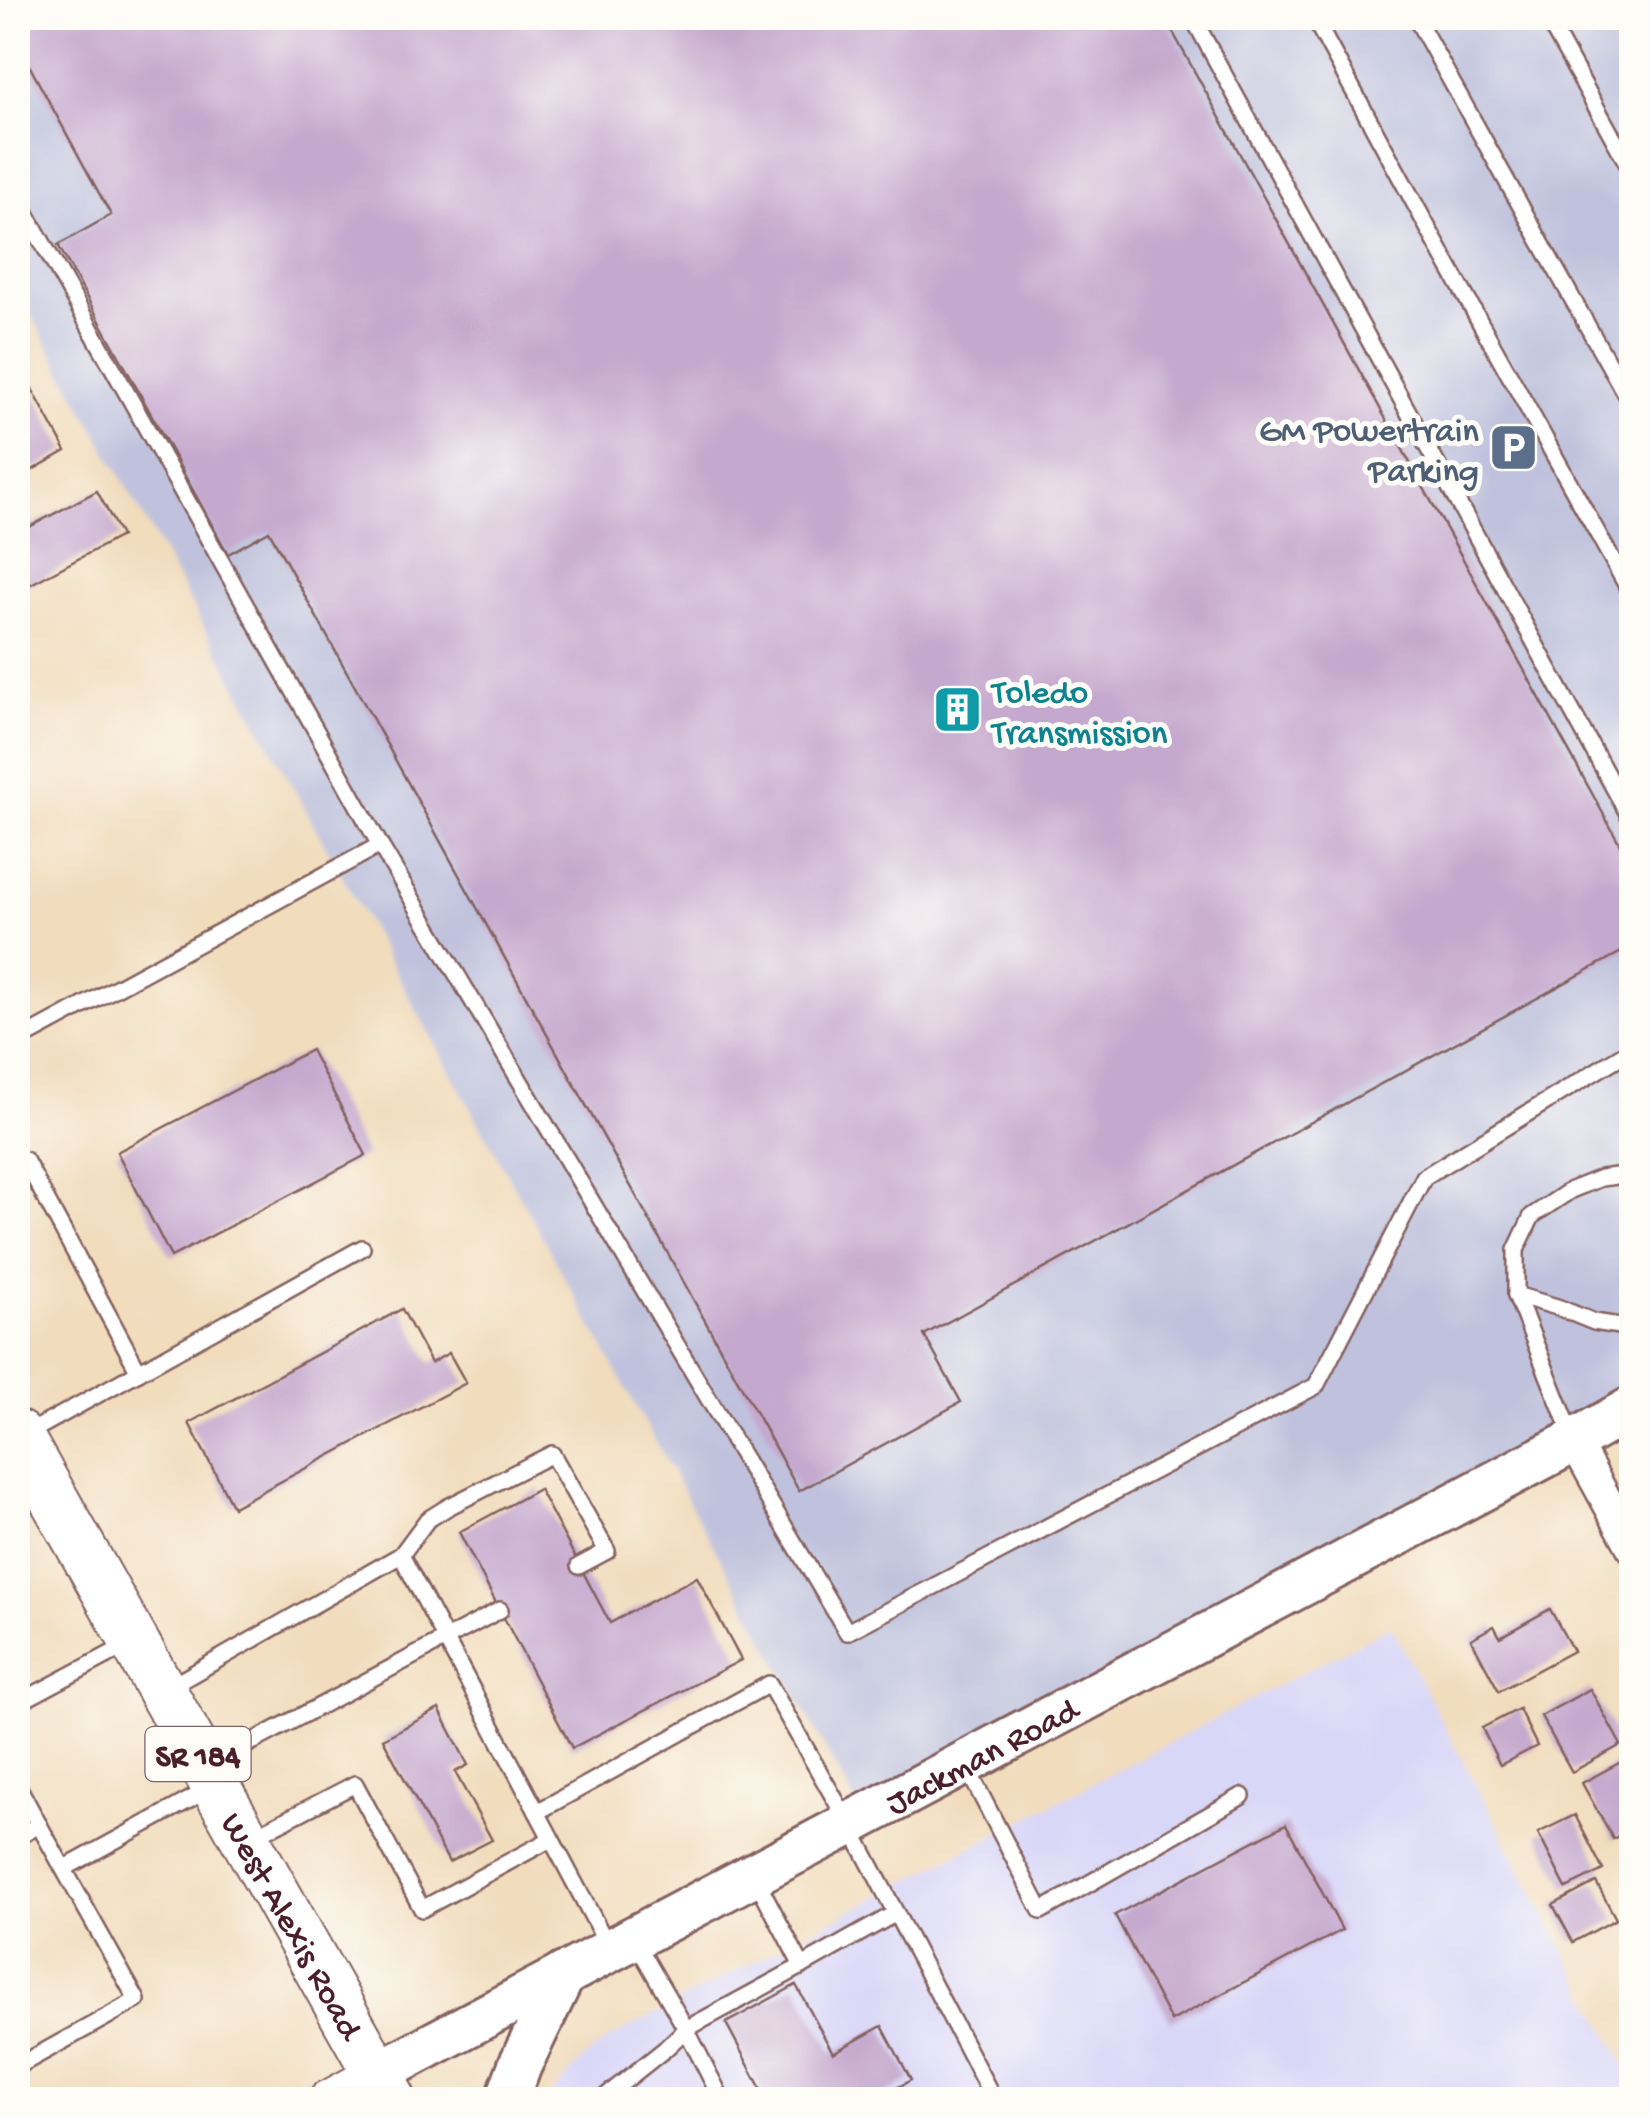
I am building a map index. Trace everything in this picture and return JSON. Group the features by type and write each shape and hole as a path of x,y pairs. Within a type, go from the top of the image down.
{"main road":[{"name":"Jackman Road","path":"385,2086 564,1974 1632,1408"},
{"name":"West Alexis Road","path":"18,1438 385,2086"},
{"path":"508,2100 520,2065 564,1974"}],"street":[{"path":"1574,1441 1632,1547"},
{"name":"Jackman Road","path":"328,2100 385,2086"}],"lane":[{"path":"1193,18 1632,822"},
{"path":"1314,18 1632,595"},
{"path":"1416,18 1632,406"},
{"path":"1547,18 1632,172"},
{"path":"18,199 380,845 847,1632 1316,1386 1424,1178 1632,1049"},
{"path":"18,1041 380,845"},
{"path":"26,1160 139,1372"},
{"path":"1574,1441 1516,1296 1516,1250 1532,1216 1571,1190 1601,1178 1632,1174"},
{"path":"18,1438 362,1248"},
{"path":"1516,1296 1594,1322 1632,1328"},
{"path":"162,1692 401,1555 427,1520 552,1454 606,1551 580,1566"},
{"path":"401,1555 550,1839 686,2029 722,2100"},
{"path":"65,1868 211,1776 500,1610"},
{"path":"18,1703 133,1642"},
{"path":"537,1812 769,1684 849,1824 994,2100"},
{"path":"964,1763 1041,1911 1242,1796"},
{"path":"246,1840 355,1784 422,1909 550,1839"},
{"path":"18,1786 137,2000 66,2030 18,2066"},
{"path":"18,1837 40,1825"},
{"path":"754,1874 802,1966"},
{"path":"601,2100 686,2029 896,1913"}],"shaded area":[{"name":"Toledo Transmission","path":"18,18 1631,18 1631,1408 863,1816 18,291"},
{"path":"1391,1626 1632,2078 1631,2100 551,2100 554,2091 584,2058 608,2039"}],"building":[{"name":"Toledo Transmission","path":"18,18 1165,18 1632,866 1632,946 924,1335 961,1402 799,1491 269,531 228,554 58,245 111,215 18,45"},
{"path":"18,363 66,451 18,478"},
{"path":"97,491 121,536 18,591 18,533"},
{"path":"311,1050 366,1155 171,1257 117,1152"},
{"path":"402,1309 431,1363 449,1353 466,1383 233,1507 189,1423"},
{"path":"539,1489 610,1623 697,1577 741,1660 572,1748 459,1532"},
{"path":"1550,1609 1573,1651 1499,1691 1471,1639 1494,1626 1500,1637"},
{"path":"1590,1689 1621,1745 1572,1772 1541,1716"},
{"path":"439,1709 468,1765 455,1772 492,1840 449,1862 383,1739"},
{"path":"1519,1709 1537,1746 1500,1765 1482,1728"},
{"path":"1632,1756 1632,1828 1613,1839 1582,1783"},
{"path":"1575,1815 1603,1870 1566,1888 1538,1833"},
{"path":"1286,1824 1342,1930 1171,2021 1115,1915"},
{"path":"1596,1882 1616,1919 1573,1942 1553,1905"},
{"path":"796,1985 833,2053 882,2026 911,2080 884,2095 887,2100 767,2100 726,2023"}],"place":[{"name":"GM Powertrain Parking","path":"1514,448"},
{"name":"Toledo Transmission","path":"957,710"}]}
